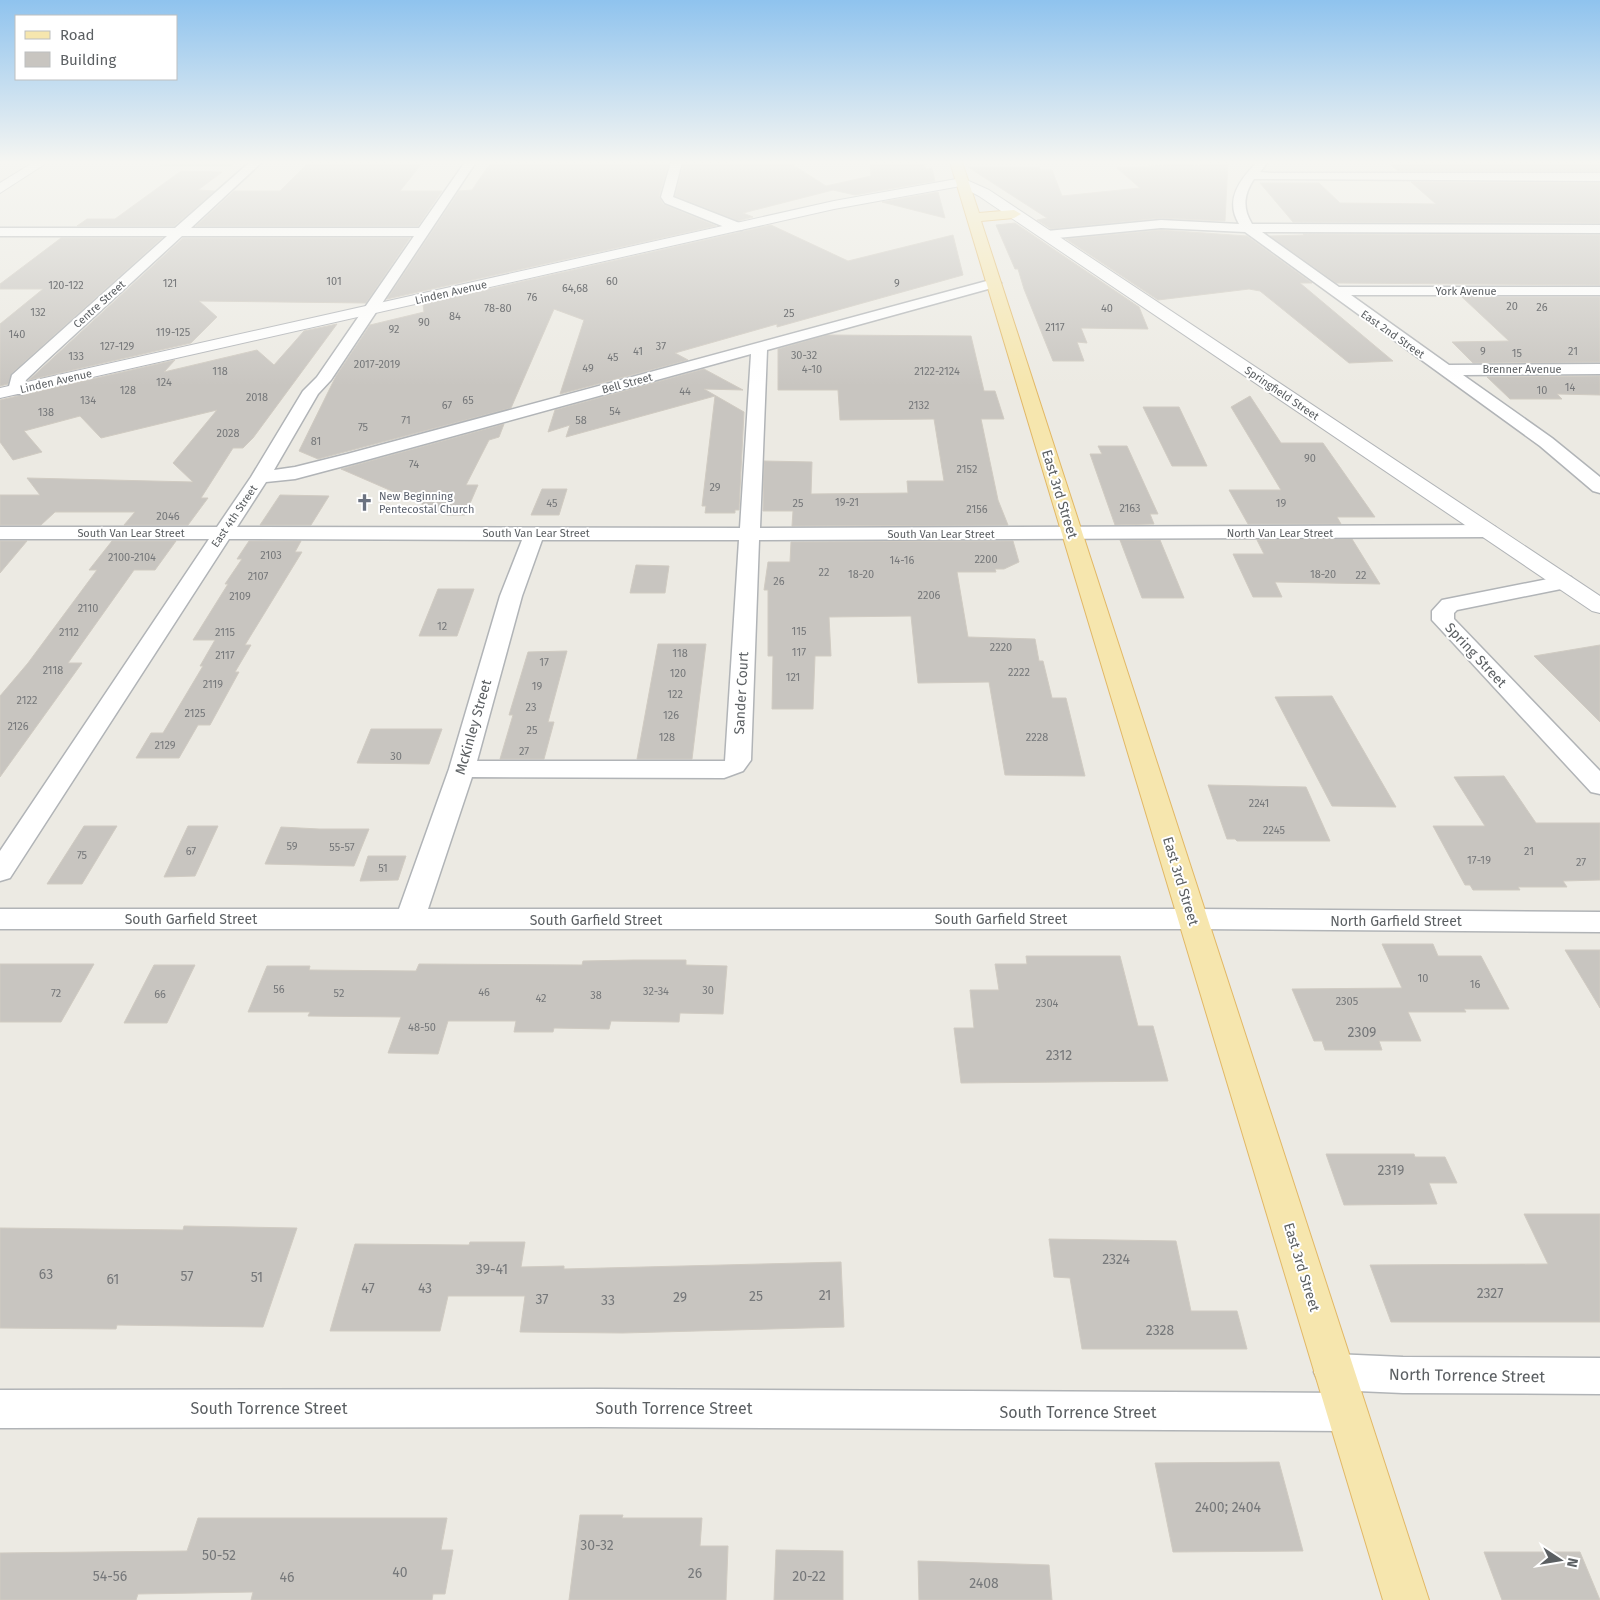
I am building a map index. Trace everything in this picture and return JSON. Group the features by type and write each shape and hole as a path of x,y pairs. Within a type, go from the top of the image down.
{"main road":[{"name":"Linden Avenue","path":"0,393 699,237"},
{"name":"East 3rd Street","path":"979,237 1406,1600"},
{"name":"Springfield Street","path":"1049,237 1600,606"}],"street":[{"name":"Centre Street","path":"16,390 18,379 173,237"},
{"name":"East 4th Street","path":"0,872 260,477 311,391 323,380 419,237"},
{"name":"East 2nd Street","path":"1260,237 1444,370 1591,470 1600,487"},
{"name":"Bell Street","path":"260,477 295,473 994,284"},
{"name":"York Avenue","path":"1333,291 1600,291"},
{"name":"Sander Court","path":"462,769 724,770 734,766 738,760 751,534 759,346"},
{"name":"Brenner Avenue","path":"1444,370 1600,369"},
{"name":"North Van Lear Street","path":"1072,534 1488,531"},
{"name":"South Van Lear Street","path":"0,533 1072,534"},
{"name":"McKinley Street","path":"410,920 462,769 511,596 534,533"},
{"name":"Spring Street","path":"1563,582 1450,605 1443,611 1443,620 1600,786"},
{"name":"South Garfield Street","path":"0,919 1193,919"},
{"name":"North Garfield Street","path":"1193,919 1600,922"},
{"name":"North Torrence Street","path":"1334,1372 1403,1375 1600,1376"},
{"name":"South Torrence Street","path":"0,1409 528,1407 892,1409 1008,1413 1347,1412"}],"building":[{"path":"429,237 668,237 387,299"},
{"path":"720,237 796,237 848,261 946,237 953,237 963,275 777,327 777,324 675,353 688,360 560,394 584,320 554,309 511,408 318,459 299,451 336,376 370,325 424,312 423,304"},
{"path":"1001,237 1035,237 1139,307 1148,329 1081,328 1087,343 1077,342 1084,361 1053,361 1024,289 1018,269 1015,269"},
{"path":"1091,237 1248,237 1312,283 1300,283 1393,361 1349,363 1260,291 1249,289 1158,300 1066,239"},
{"path":"1271,237 1600,237 1600,285 1336,283"},
{"path":"61,238 162,238 11,374 8,384 0,386 0,324 43,289 0,289 0,284"},
{"path":"183,238 410,238 366,303 199,301 217,317 191,343 29,380"},
{"path":"1462,297 1600,297 1600,362 1473,363 1452,342 1509,341"},
{"path":"337,324 253,438 243,448 233,448 201,498 208,498 188,525 124,525 135,512 55,512 41,525 0,525 0,495 40,495 27,478 193,482 173,463 217,410 101,438 80,416 24,431 42,452 13,460 0,442 0,400 175,360 164,372 257,350 274,365 304,331"},
{"path":"827,335 971,336 984,391 995,391 1004,419 981,419 998,500 1008,525 792,526 793,511 763,511 764,461 812,462 811,494 908,493 907,481 944,481 934,419 840,420 838,390 778,390 778,349"},
{"path":"704,369 743,390 704,389 744,412 739,510 735,510 735,513 705,513 706,506 702,506 715,396 566,437 570,425 548,432 555,410"},
{"path":"1600,376 1600,395 1557,394 1562,399 1510,399 1487,377"},
{"path":"1250,396 1281,443 1323,443 1375,517 1337,517 1341,524 1248,524 1229,490 1281,490 1231,407"},
{"path":"1143,407 1179,407 1207,466 1172,466"},
{"path":"504,424 499,437 489,440 466,485 478,485 465,515 447,515 341,469"},
{"path":"1098,446 1127,446 1158,514 1150,514 1154,524 1115,525 1090,454 1102,454"},
{"path":"542,489 567,489 559,515 531,515"},
{"path":"280,495 329,496 311,525 260,525"},
{"path":"1352,539 1380,584 1275,582 1282,597 1253,597 1233,554 1264,554 1257,540"},
{"path":"1120,540 1160,540 1184,598 1142,598"},
{"path":"0,541 27,541 0,573"},
{"path":"112,541 176,541 155,570 134,570 68,663 82,663 0,777 0,696 28,663 97,570 89,570"},
{"path":"249,541 301,541 295,552 302,552 245,645 251,645 235,672 239,672 210,725 198,725 179,758 136,758 151,733 163,733 203,666 200,666 215,640 193,640 228,584 225,584 242,559 237,559"},
{"path":"1013,541 1019,562 1004,569 995,569 996,572 957,572 968,637 1035,639 1039,661 1043,661 1052,698 1066,698 1085,776 1005,775 989,682 918,683 911,616 829,617 831,656 815,656 813,709 772,709 773,656 768,656 768,590 764,590 768,562 790,562 791,542"},
{"path":"636,565 669,566 665,593 630,593"},
{"path":"438,589 474,589 457,636 419,636"},
{"path":"658,644 706,644 692,759 637,759"},
{"path":"1600,645 1600,722 1534,656"},
{"path":"567,651 548,722 554,722 544,759 500,759 513,715 509,715 528,652"},
{"path":"1332,696 1396,807 1332,806 1275,697"},
{"path":"371,729 442,729 429,764 357,763"},
{"path":"1504,776 1536,823 1600,823 1600,880 1563,881 1567,887 1518,887 1520,890 1473,890 1470,885 1465,885 1433,826 1485,826 1454,777"},
{"path":"1208,785 1306,787 1330,841 1237,841 1235,839 1227,839"},
{"path":"84,826 117,826 82,884 47,884"},
{"path":"188,826 218,826 195,876 164,877"},
{"path":"281,827 369,829 354,866 265,864"},
{"path":"368,856 406,856 398,880 360,881"},
{"path":"1382,944 1433,944 1438,956 1481,956 1509,1009 1464,1009 1466,1012 1408,1012 1421,1041 1379,1041 1382,1050 1325,1050 1322,1041 1314,1041 1292,989 1402,988"},
{"path":"1565,950 1600,950 1600,1008"},
{"path":"1026,956 1120,956 1138,1026 1153,1026 1168,1081 961,1083 954,1028 974,1028 970,990 999,990 995,964 1027,964"},
{"path":"686,960 686,965 727,966 723,1014 680,1013 679,1022 611,1021 609,1029 554,1028 553,1032 514,1032 516,1021 448,1021 438,1054 388,1053 401,1017 308,1016 310,1012 248,1012 267,966 310,966 309,970 416,971 419,964 582,965 583,961"},
{"path":"0,964 94,964 61,1022 0,1022"},
{"path":"154,965 195,965 167,1023 124,1023"},
{"path":"1326,1154 1414,1154 1415,1157 1445,1157 1457,1183 1429,1183 1437,1204 1344,1205"},
{"path":"1524,1214 1600,1214 1600,1322 1391,1322 1370,1265 1548,1264"},
{"path":"184,1226 297,1228 263,1327 117,1325 116,1329 0,1328 0,1228 183,1230"},
{"path":"1049,1239 1176,1241 1191,1311 1237,1311 1247,1349 1082,1349 1070,1278 1054,1277"},
{"path":"470,1242 525,1242 521,1267 564,1266 564,1269 841,1262 844,1327 623,1333 520,1332 525,1296 448,1296 440,1331 330,1331 355,1244 469,1245"},
{"path":"1279,1462 1303,1551 1173,1552 1155,1463"},
{"path":"580,1515 623,1515 622,1518 702,1518 700,1546 728,1546 726,1600 569,1600"},
{"path":"198,1518 447,1518 441,1550 453,1550 445,1594 433,1594 432,1600 251,1600 253,1592 138,1594 136,1600 0,1600 0,1553 187,1551"},
{"path":"776,1550 843,1551 843,1600 774,1600"},
{"path":"1484,1552 1580,1552 1600,1600 1502,1600"},
{"path":"918,1561 1049,1565 1052,1600 919,1600"}],"place":[{"name":"New Beginning Pentecostal Church","path":"365,502"}]}
